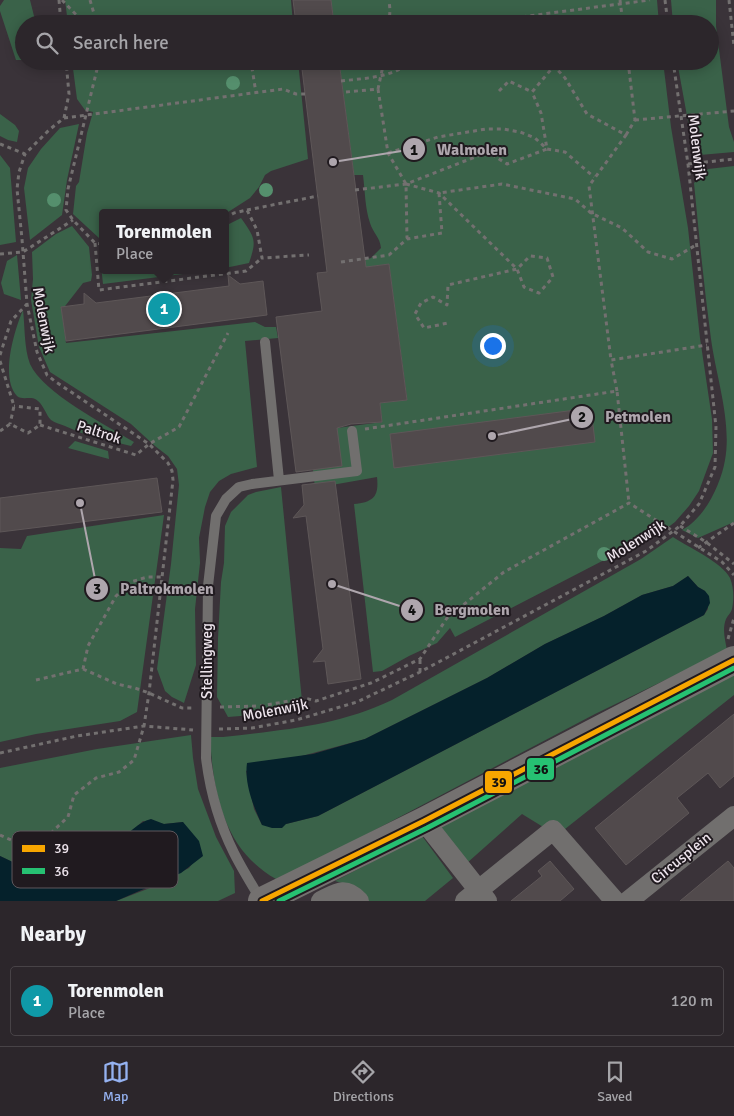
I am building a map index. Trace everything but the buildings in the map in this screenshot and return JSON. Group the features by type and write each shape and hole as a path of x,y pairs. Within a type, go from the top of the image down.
{"street":[{"name":"Stellingweg","path":"262,901 424,821 732,653"},
{"name":"Circusplein","path":"628,901 734,816"},
{"path":"424,821 476,897 553,830 614,901"},
{"path":"321,901 338,892 347,892 359,901"}],"lane":[{"path":"265,342 279,480"},
{"name":"Stellingweg","path":"262,901 234,853 215,805 206,758 208,586 216,516 226,499 239,488 252,484 357,470 352,431"}],"path":[{"path":"59,0 60,15"},
{"path":"62,0 76,15"},
{"path":"90,0 94,15"},
{"path":"389,0 389,15"},
{"path":"530,15 620,2 650,0"},
{"path":"665,0 667,15"},
{"path":"729,0 734,46"},
{"path":"620,2 622,15"},
{"path":"64,118 69,94 67,70"},
{"path":"97,70 68,190 66,210 95,243 99,290 223,274"},
{"path":"252,70 256,93"},
{"path":"383,70 378,89 388,153 406,184 406,239"},
{"path":"341,81 382,77 397,70"},
{"path":"532,92 551,70"},
{"path":"558,70 565,78 587,114 626,135"},
{"path":"629,70 635,120 589,186 610,360 617,391 629,503 722,562 734,575"},
{"name":"Molenwijk","path":"220,729 252,728 296,720 357,702 420,672 646,551 680,526 699,504 715,467 716,427 688,164 675,70"},
{"path":"499,91 509,81 532,92 541,113 547,149"},
{"path":"0,144 25,154 48,130 64,118 86,114 283,89 296,94 305,94"},
{"path":"346,92 378,89"},
{"path":"635,120 734,112"},
{"path":"388,153 438,137 486,129 520,132 535,138 547,149"},
{"path":"356,190 406,184 488,152 507,164 547,149 565,152 594,177"},
{"name":"Molenwijk","path":"25,154 19,172 17,189 26,304 37,352 47,375 149,444 168,463 173,480 149,693 144,726 134,760 119,772 96,778 74,795 68,817 53,831"},
{"path":"688,164 734,159"},
{"path":"406,184 439,193 502,184 575,200 591,212 622,228 648,252 672,259 696,245"},
{"path":"341,262 389,255 406,239 442,232 439,193"},
{"path":"439,193 517,269 524,287 539,293 553,277 547,258 530,256 517,269 448,285 447,305 433,297 421,303 415,314 424,328 448,322"},
{"path":"229,216 247,210 318,196"},
{"path":"247,210 257,230 262,258"},
{"path":"0,254 23,252 73,220"},
{"path":"95,243 99,244"},
{"path":"229,273 246,271 262,258 309,255"},
{"path":"0,355 11,320 26,304"},
{"path":"149,444 179,427 228,333"},
{"path":"610,360 707,345"},
{"path":"0,361 14,406 10,424 0,430"},
{"path":"352,431 617,391"},
{"path":"14,406 40,409 40,425"},
{"name":"Paltrok","path":"10,424 28,433 40,425 136,455 149,444"},
{"path":"212,707 261,706 305,698 316,701 371,683 420,659 447,618 504,572 629,503"},
{"path":"698,548 734,523"},
{"path":"680,526 706,542 734,564"},
{"path":"83,669 88,646 116,596 131,582 147,577 162,577"},
{"path":"732,653 728,636 734,618"},
{"path":"420,659 420,672"},
{"path":"36,680 83,669 117,684 149,693 182,708 202,708"},
{"path":"0,753 77,736 144,726 192,730"},
{"name":"Molenwijk","path":"0,834 12,840"}],"green space":[{"path":"4,0 30,0 34,15 15,15 15,57 0,11 0,6"},
{"path":"65,0 291,0 292,15 67,15"},
{"path":"331,0 657,0 658,15 333,15"},
{"path":"671,0 716,0 716,15 672,15"},
{"path":"719,49 734,152 700,155 693,149 679,70 719,70"},
{"path":"73,70 299,70 308,159 271,171 265,175 259,187 250,198 229,211 229,209 99,209 99,238 73,214 76,186 79,182 87,133 93,112 85,110 77,99"},
{"path":"340,70 664,70 671,127 688,228 700,338 712,419 713,453 699,491 675,522 658,535 654,532 637,543 455,637 450,628 437,643 382,671 373,672 354,504 366,502 374,497 377,489 377,477 315,488 313,470 337,428 382,422 380,403 407,399 389,264 361,268 360,261 371,258 381,248 368,217 363,175 354,175"},
{"path":"0,114 15,125 19,131 17,142 0,136"},
{"path":"79,124 67,180 62,215 30,240 24,188 28,168 41,149 60,128"},
{"path":"0,155 10,168 16,242 0,245"},
{"path":"734,166 734,522 698,538 682,530 690,525 705,509 716,490 723,469 727,445 725,415 711,339 694,183 708,169"},
{"path":"241,218 252,235 254,244 249,263 229,267 229,224"},
{"path":"72,226 89,247 92,275 91,281 83,283 62,310 66,343 255,322 265,327 276,327 278,338 245,341 257,467 231,474 219,481 210,492 205,507 199,538 200,563 195,609 196,665 184,703 165,691 157,669 179,485 177,469 168,456 131,424 50,372 39,347 31,300 33,279 32,252 56,234"},
{"path":"17,255 21,300 4,294 1,283 7,261"},
{"path":"102,274 183,274 103,284"},
{"path":"23,310 28,358 37,375 61,397 134,442 131,446 89,435 54,422 36,399 17,396 12,388 9,366 16,330"},
{"path":"75,441 108,451 109,459 68,448"},
{"path":"281,487 303,711 228,717 217,697 218,638 225,526 231,512 248,495"},
{"path":"164,515 137,712 120,721 36,734 0,742 0,548 21,549 27,536"},
{"path":"673,537 720,566 726,572 730,578 733,594 732,609 724,627 727,650 595,714 335,851 276,879 258,867 244,852 233,836 218,799 210,737 309,726 372,709 392,700 641,559","holes":["688,576 698,587 705,591 708,609 704,615 318,816 286,824 262,825 254,809 246,771 365,739 487,678 545,644 604,616 642,595 673,586"]},
{"path":"734,675 734,695 560,833 548,830 522,814 467,863 439,827"},
{"path":"191,735 198,789 216,837 234,871 235,893 218,901 116,901 150,888 178,888 178,874 189,868 192,864 183,822 164,824 143,821 131,831 12,831 12,862 0,856 0,768 97,749"},
{"path":"422,836 453,878 425,901 364,901 348,885 335,881"}],"water":[{"path":"688,576 709,596 710,603 704,615 318,816 286,824 282,828 262,825 248,787 247,763 313,754 365,739 487,678 545,644 604,616 642,595 673,586"},
{"path":"151,819 164,824 183,822 199,841 203,856 178,874 178,831 130,831"},
{"path":"0,856 12,862 12,888 146,888 116,901 0,901"}],"transit line":[{"name":"39","path":"262,901 424,821 734,660"},
{"name":"36","path":"279,901 427,828 734,668"}],"place":[{"name":"Walmolen","path":"333,162"},
{"name":"Torenmolen","path":"164,309"},
{"name":"Petmolen","path":"492,436"},
{"name":"Paltrokmolen","path":"80,503"},
{"name":"Bergmolen","path":"332,584"}]}
